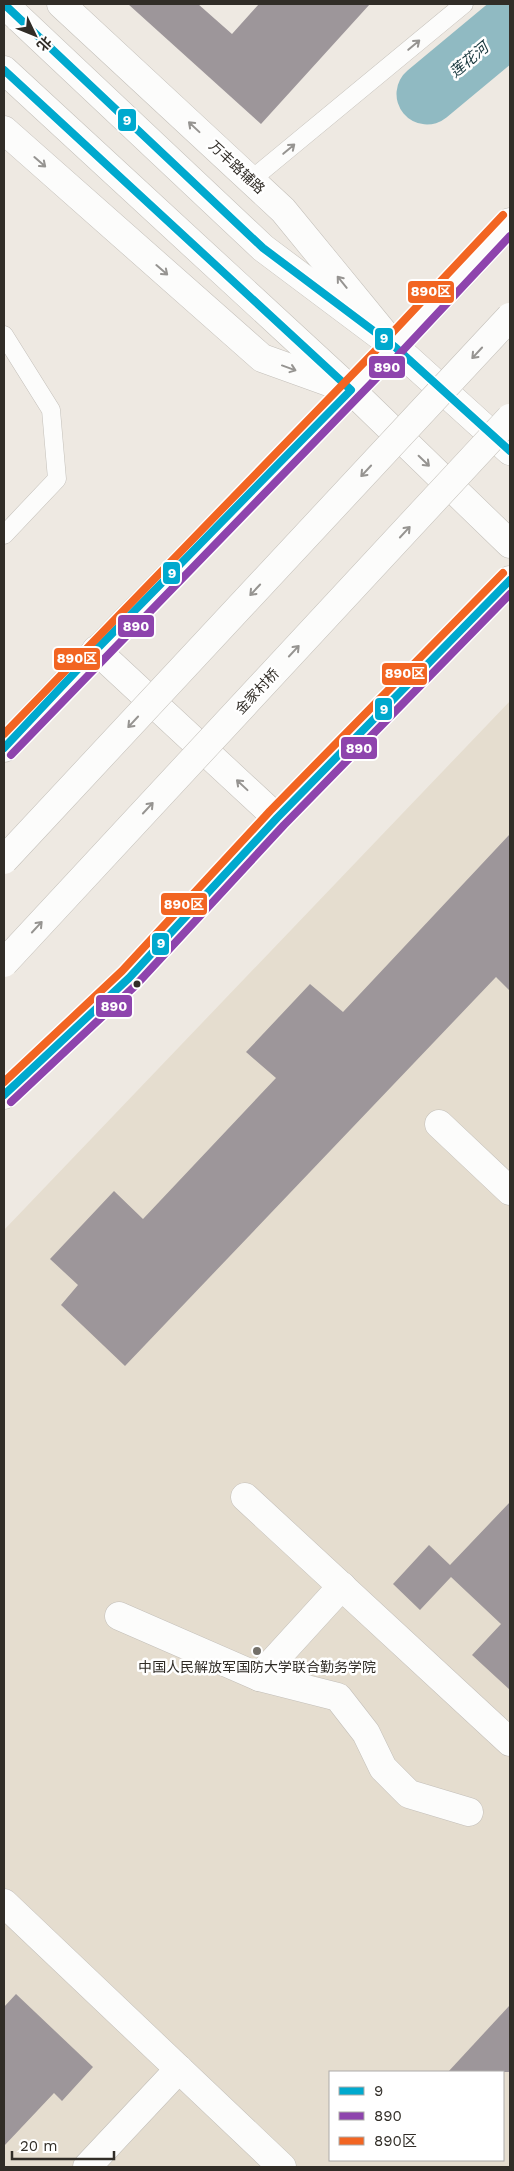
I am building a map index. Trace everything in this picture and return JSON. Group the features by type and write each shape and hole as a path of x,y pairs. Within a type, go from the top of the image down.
{"main road":[{"path":"4,4 263,248 395,347 510,451"},
{"name":"万丰路辅路","path":"61,4 284,210 395,347"},
{"path":"4,70 351,390 510,544"},
{"path":"4,130 262,358 351,390"},
{"path":"4,748 96,650 395,347 510,222"},
{"path":"4,860 510,317"},
{"name":"金家村桥","path":"4,963 510,418"},
{"path":"4,1095 129,978 277,818 510,580"},
{"path":"96,650 277,818"},
{"path":"439,1124 510,1191"},
{"path":"245,1497 510,1742"},
{"path":"259,1677 342,1586"},
{"path":"119,1616 259,1677 338,1697 366,1733 383,1768 409,1794 469,1812"},
{"path":"4,1903 282,2167"},
{"path":"87,2167 179,2069"}],"lane":[{"path":"251,180 464,4"},
{"path":"4,335 51,410 57,479 4,535"}],"shaded area":[{"name":"中国人民解放军国防大学联合勤务学院","path":"510,701 510,2167 4,2167 4,1230"}],"building":[{"path":"128,4 198,4 232,34 259,4 370,4 261,124"},
{"path":"510,834 510,991 496,977 125,1366 61,1305 78,1285 50,1259 114,1191 143,1219 276,1078 246,1052 310,984 343,1012"},
{"path":"510,1502 510,1690 472,1655 501,1624 451,1577 420,1610 393,1584 429,1545 450,1565"},
{"path":"16,1994 93,2067 62,2101 54,2093 4,2146 4,2007"},
{"path":"510,2005 510,2072 449,2071"}],"waterway":[{"name":"莲花河","path":"427,94 510,25"}],"transit line":[{"name":"9","path":"4,4 263,248 395,347 510,451"},
{"name":"9","path":"4,70 351,390 96,650 4,748"},
{"name":"890区","path":"4,734 378,348 503,215"},
{"name":"890","path":"11,755 392,362 510,236"},
{"name":"890区","path":"4,1082 122,971 270,811 503,573"},
{"name":"9","path":"4,1095 129,978 277,818 510,580"},
{"name":"890","path":"11,1102 136,985 284,825 510,594"}],"place":[{"name":"中国人民解放军国防大学联合勤务学院","path":"257,1651"}]}
